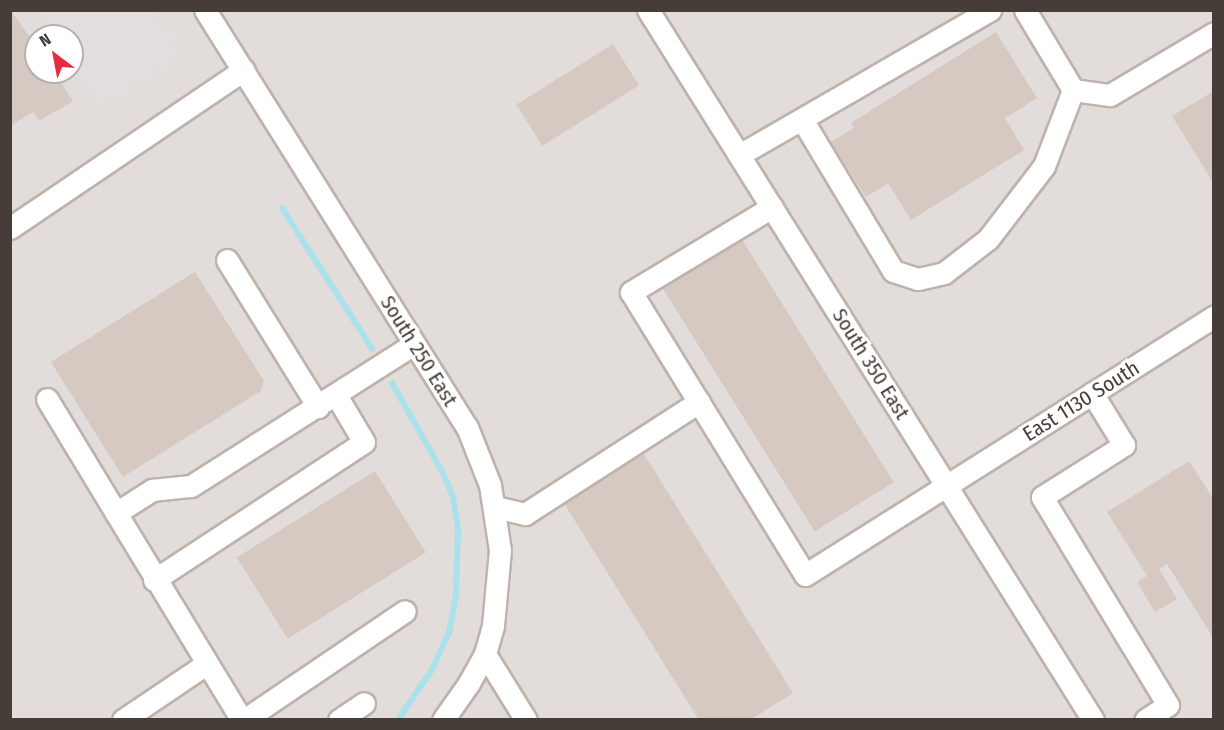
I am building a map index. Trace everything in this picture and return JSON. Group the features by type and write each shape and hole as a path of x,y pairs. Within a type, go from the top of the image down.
{"street":[{"name":"South 250 East","path":"205,10 466,427 480,457 495,507 500,584 485,654 442,720"},
{"name":"South 350 East","path":"648,10 948,485 1093,720"},
{"path":"739,155 803,121 990,10"},
{"path":"1025,10 1073,90"},
{"path":"1073,90 1110,94 1214,33"},
{"path":"10,228 243,70"},
{"path":"803,121 893,271 918,279 944,273 988,240 1044,166 1073,90"},
{"path":"495,507 525,514 699,402 631,292 772,207"},
{"path":"227,260 318,407"},
{"name":"East 1130 South","path":"699,402 805,574 1212,320"},
{"path":"117,513 152,490 191,486 414,344"},
{"path":"1092,393 1124,445 1042,497 1168,705 1145,720"},
{"path":"154,580 364,442 336,395"},
{"path":"47,399 117,513 154,580 243,720 405,611"},
{"path":"485,654 526,720"},
{"path":"123,720 206,664"},
{"path":"339,720 364,704"}],"shaded area":[{"path":"11,11 1213,11 1213,719 11,719"},
{"path":"38,11 153,11 181,54 99,105 84,82 84,24 47,24"}],"building":[{"path":"10,10 24,29 24,84 62,84 73,101 39,121 33,112 10,126"},
{"path":"996,32 1037,98 1005,118 1024,150 911,220 888,183 866,197 831,142 854,128 851,123"},
{"path":"613,44 639,86 542,146 516,104"},
{"path":"1214,91 1214,184 1172,116"},
{"path":"741,238 894,482 815,532 662,287"},
{"path":"195,272 264,381 261,391 123,477 51,362"},
{"path":"642,451 793,693 750,720 699,720 562,500"},
{"path":"1189,461 1214,500 1214,639 1167,564 1159,569 1177,599 1155,612 1137,582 1147,576 1107,512"},
{"path":"375,471 426,552 288,639 237,557"}],"waterway":[{"path":"282,208 372,349"},
{"path":"392,383 443,473 453,497 458,529 456,594 449,632 433,668 398,720"}]}
